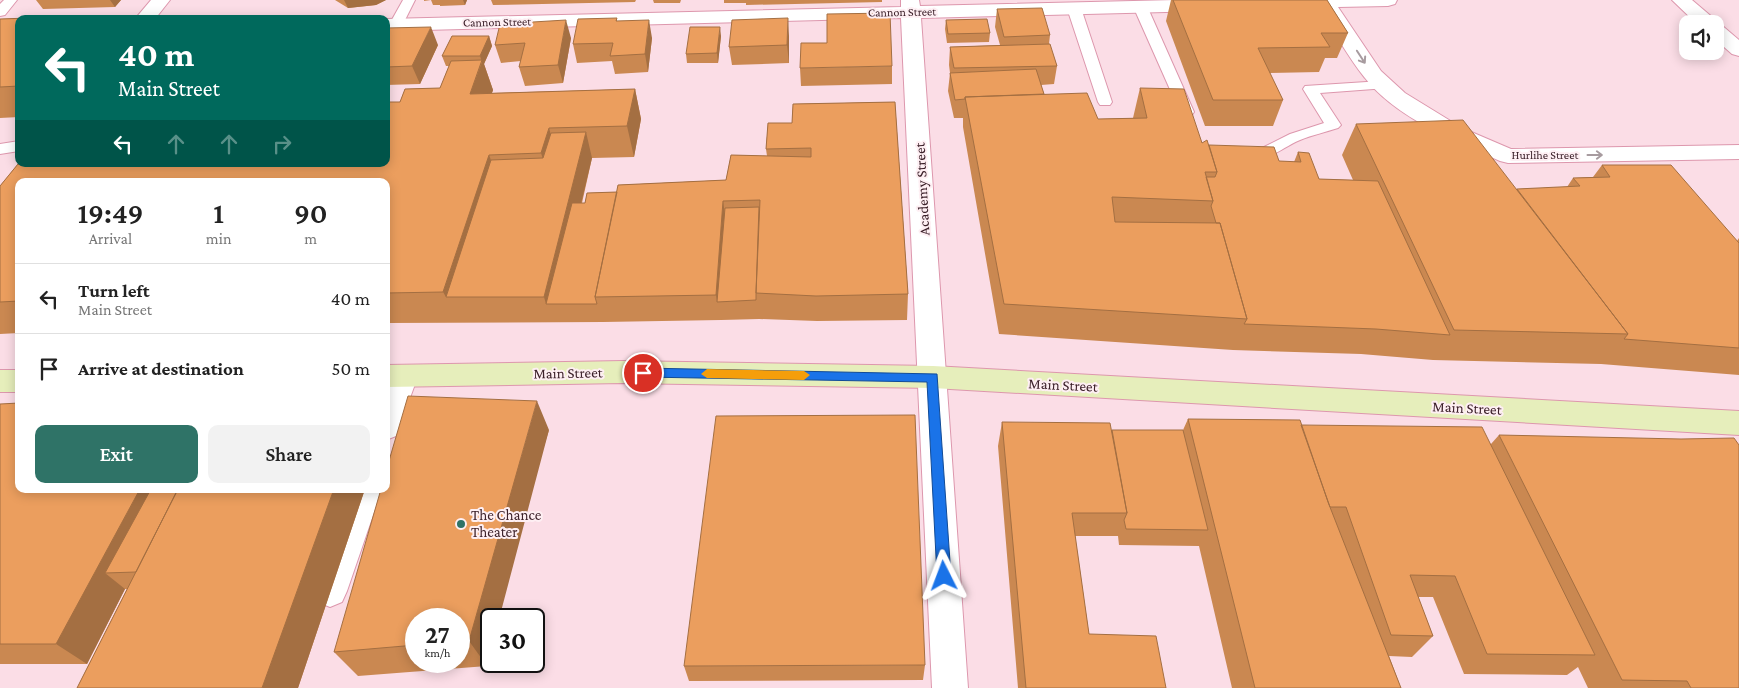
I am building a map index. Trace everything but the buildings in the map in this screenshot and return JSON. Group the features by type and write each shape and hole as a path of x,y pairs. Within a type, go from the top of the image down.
{"street":[{"path":"149,15 161,0"},
{"path":"1278,3 1388,0"},
{"path":"1681,0 1698,15"},
{"name":"Hurlihe Street","path":"1325,2 1365,65 1382,85 1403,102 1434,122 1475,143 1508,156 1739,152"},
{"name":"Cannon Street","path":"391,25 911,6 1074,8 1221,4"},
{"name":"Academy Street","path":"911,6 950,688"},
{"path":"1724,37 1739,50"},
{"name":"Main Street","path":"395,376 623,372 933,378 1739,424"},
{"path":"390,405 395,376"},
{"path":"0,381 15,380"},
{"path":"322,616 365,493"}],"lane":[{"path":"0,11 11,0"},
{"path":"391,25 409,0"},
{"path":"1140,6 1194,128"},
{"path":"1074,8 1105,102"},
{"path":"1234,154 1263,154 1295,137 1333,125 1310,89 1382,85"},
{"path":"0,149 15,147"}],"slow traffic":[{"path":"707,374 804,375"}],"place":[{"name":"The Chance Theater","path":"461,524"}],"route":[{"path":"643,373 933,378 944,576"}]}
